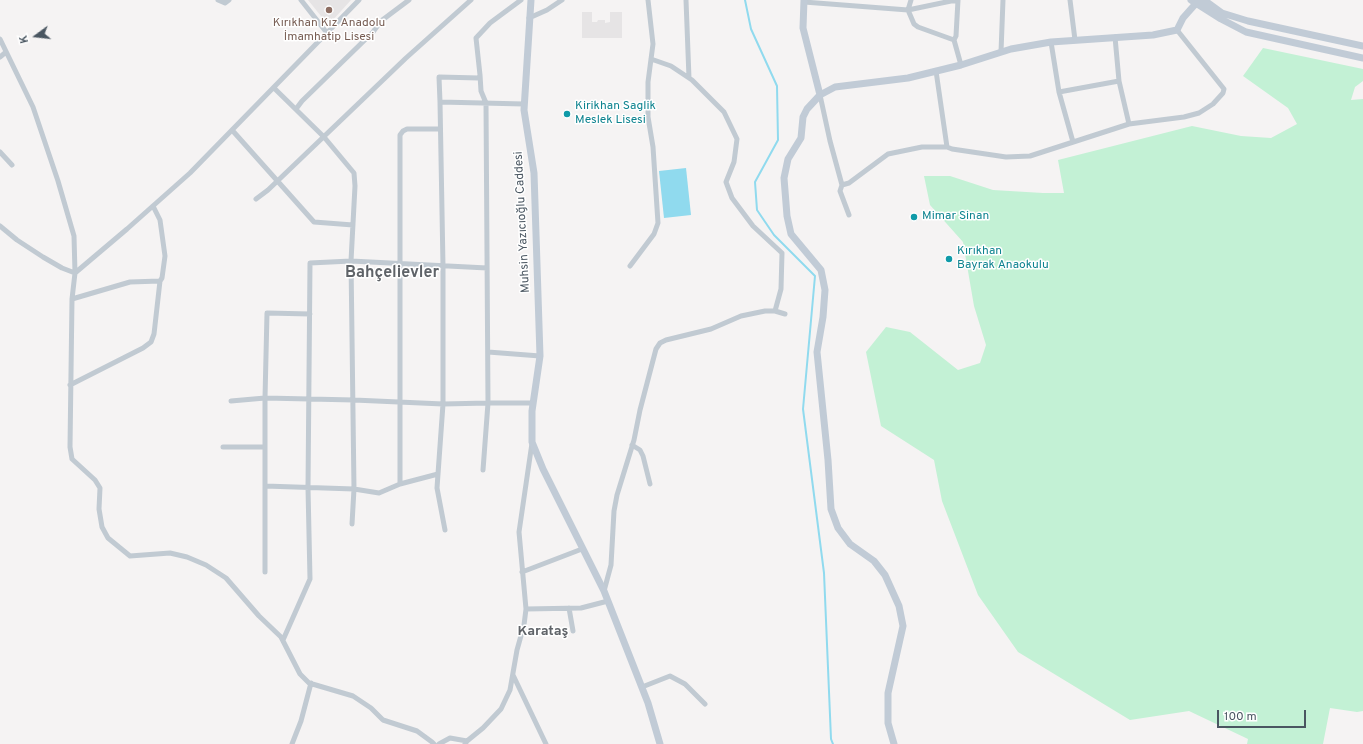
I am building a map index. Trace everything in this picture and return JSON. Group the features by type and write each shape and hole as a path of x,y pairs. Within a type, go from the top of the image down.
{"street":[{"path":"218,0 225,3 229,0"},
{"path":"301,0 327,33"},
{"path":"75,273 190,173 359,0"},
{"path":"296,108 373,32 381,21 409,0"},
{"path":"256,199 324,137 406,58 472,0"},
{"path":"483,470 488,403 486,103 481,91 476,38 490,23 522,0"},
{"name":"Muhsin Yazıcıoğlu Caddesi","path":"531,0 524,104 534,173 540,356 534,403 532,442"},
{"path":"529,18 547,10 562,0"},
{"path":"630,266 654,234 658,223 653,147 648,117 648,82 653,44 648,0"},
{"path":"686,0 690,78"},
{"path":"911,0 908,10 914,24 918,27 954,40"},
{"path":"849,215 840,191 842,185 803,28 804,1 908,10 958,0 956,36 954,40 961,65"},
{"path":"1001,52 1003,0"},
{"path":"1070,0 1075,40"},
{"path":"1204,0 1222,13 1248,21 1363,46"},
{"path":"894,744 888,722 888,693 903,626 899,606 885,575 874,561 850,544 838,528 831,509 828,460 817,352 823,317 825,290 821,270 791,234 786,216 784,178 788,159 801,138 803,117 807,109 820,95 835,87 908,78 961,65 1011,49 1051,42 1153,35 1177,30 1195,1 1221,19 1246,32 1363,58"},
{"path":"842,185 849,182 888,154 922,147 947,147 1006,157 1030,156 1129,124 1184,117 1199,113 1213,104 1224,89 1177,30"},
{"path":"1115,37 1119,81 1129,124"},
{"path":"0,39 33,107 58,181 74,236 75,273 72,299 70,447 72,459 95,480 100,488 102,527 108,538 130,556 170,553 188,557 206,565 226,578 283,640 300,674 311,683 353,696 371,708 383,720 417,730 434,744"},
{"path":"1051,42 1059,92 1073,142"},
{"path":"0,57 6,52"},
{"path":"651,59 671,66 690,78 724,112 737,139 734,162 726,182 732,198 753,226 782,254 781,290 775,311"},
{"path":"936,71 947,147"},
{"path":"445,530 437,488 443,404 443,266 440,77 479,78 480,75"},
{"path":"1059,92 1119,81"},
{"path":"274,88 324,137 354,173 355,186 351,261 354,400 354,489 352,524"},
{"path":"440,102 524,104"},
{"path":"400,484 400,135 403,130 407,129 440,129"},
{"path":"232,130 314,222 353,225"},
{"path":"0,152 12,165"},
{"path":"70,385 143,348 151,342 154,334 160,281 162,278 165,256 160,220 153,206"},
{"path":"0,226 17,240 43,257 62,268 75,273"},
{"path":"283,640 310,579 308,488 310,263 351,261 487,268"},
{"path":"72,299 130,282 160,281"},
{"path":"604,591 611,565 614,511 621,479 625,472 656,349 660,343 666,340 710,329 742,316 765,311 775,311 785,314"},
{"path":"265,572 265,398 267,312 310,314"},
{"path":"488,352 540,356"},
{"path":"231,401 265,398 443,404 534,403"},
{"path":"532,442 543,469 604,591 648,703 660,744"},
{"path":"439,744 450,738 466,742 483,728 501,709 510,690 526,609 518,532 532,442"},
{"path":"632,445 640,450 643,456 650,484"},
{"path":"224,447 265,447"},
{"path":"265,486 354,489 379,493 400,484 438,474"},
{"path":"522,572 582,549"},
{"path":"526,609 581,608 608,601"},
{"path":"569,608 573,631"},
{"path":"513,675 546,744"},
{"path":"642,687 670,676 685,684 705,704"},
{"path":"292,744 301,721 311,683"}],"shaded area":[{"name":"Kırıkhan Kız Anadolu İmamhatip Lisesi","path":"308,0 351,0 332,21 325,21"},
{"path":"582,12 592,12 592,22 605,20 605,23 610,22 610,12 622,12 622,38 582,38"}],"green space":[{"path":"1263,48 1363,69 1363,81 1355,87 1351,100 1363,99 1363,711 1357,712 1330,708 1323,744 1247,744 1248,739 1189,711 1130,720 1018,652 978,595 942,501 934,460 881,426 866,352 886,327 910,332 958,370 980,363 986,345 974,306 963,242 930,205 924,176 950,176 993,190 1064,193 1058,160 1192,126 1241,136 1271,138 1297,124 1288,108 1243,76"}],"water":[{"path":"686,168 691,215 664,218 659,171"}],"waterway":[{"path":"745,0 751,29 777,86 778,140 755,182 757,210 774,235 815,276 803,409 824,573 831,739 833,744"}],"place":[{"name":"Kırıkhan Kız Anadolu İmamhatip Lisesi","path":"329,10"},
{"name":"Kirikhan Saglik Meslek Lisesi","path":"567,114"},
{"name":"Mimar Sinan","path":"914,217"},
{"name":"Kırıkhan Bayrak Anaokulu","path":"949,259"}],"district":[{"name":"Bahçelievler","path":"392,274"},
{"name":"Karataş","path":"543,632"}]}
